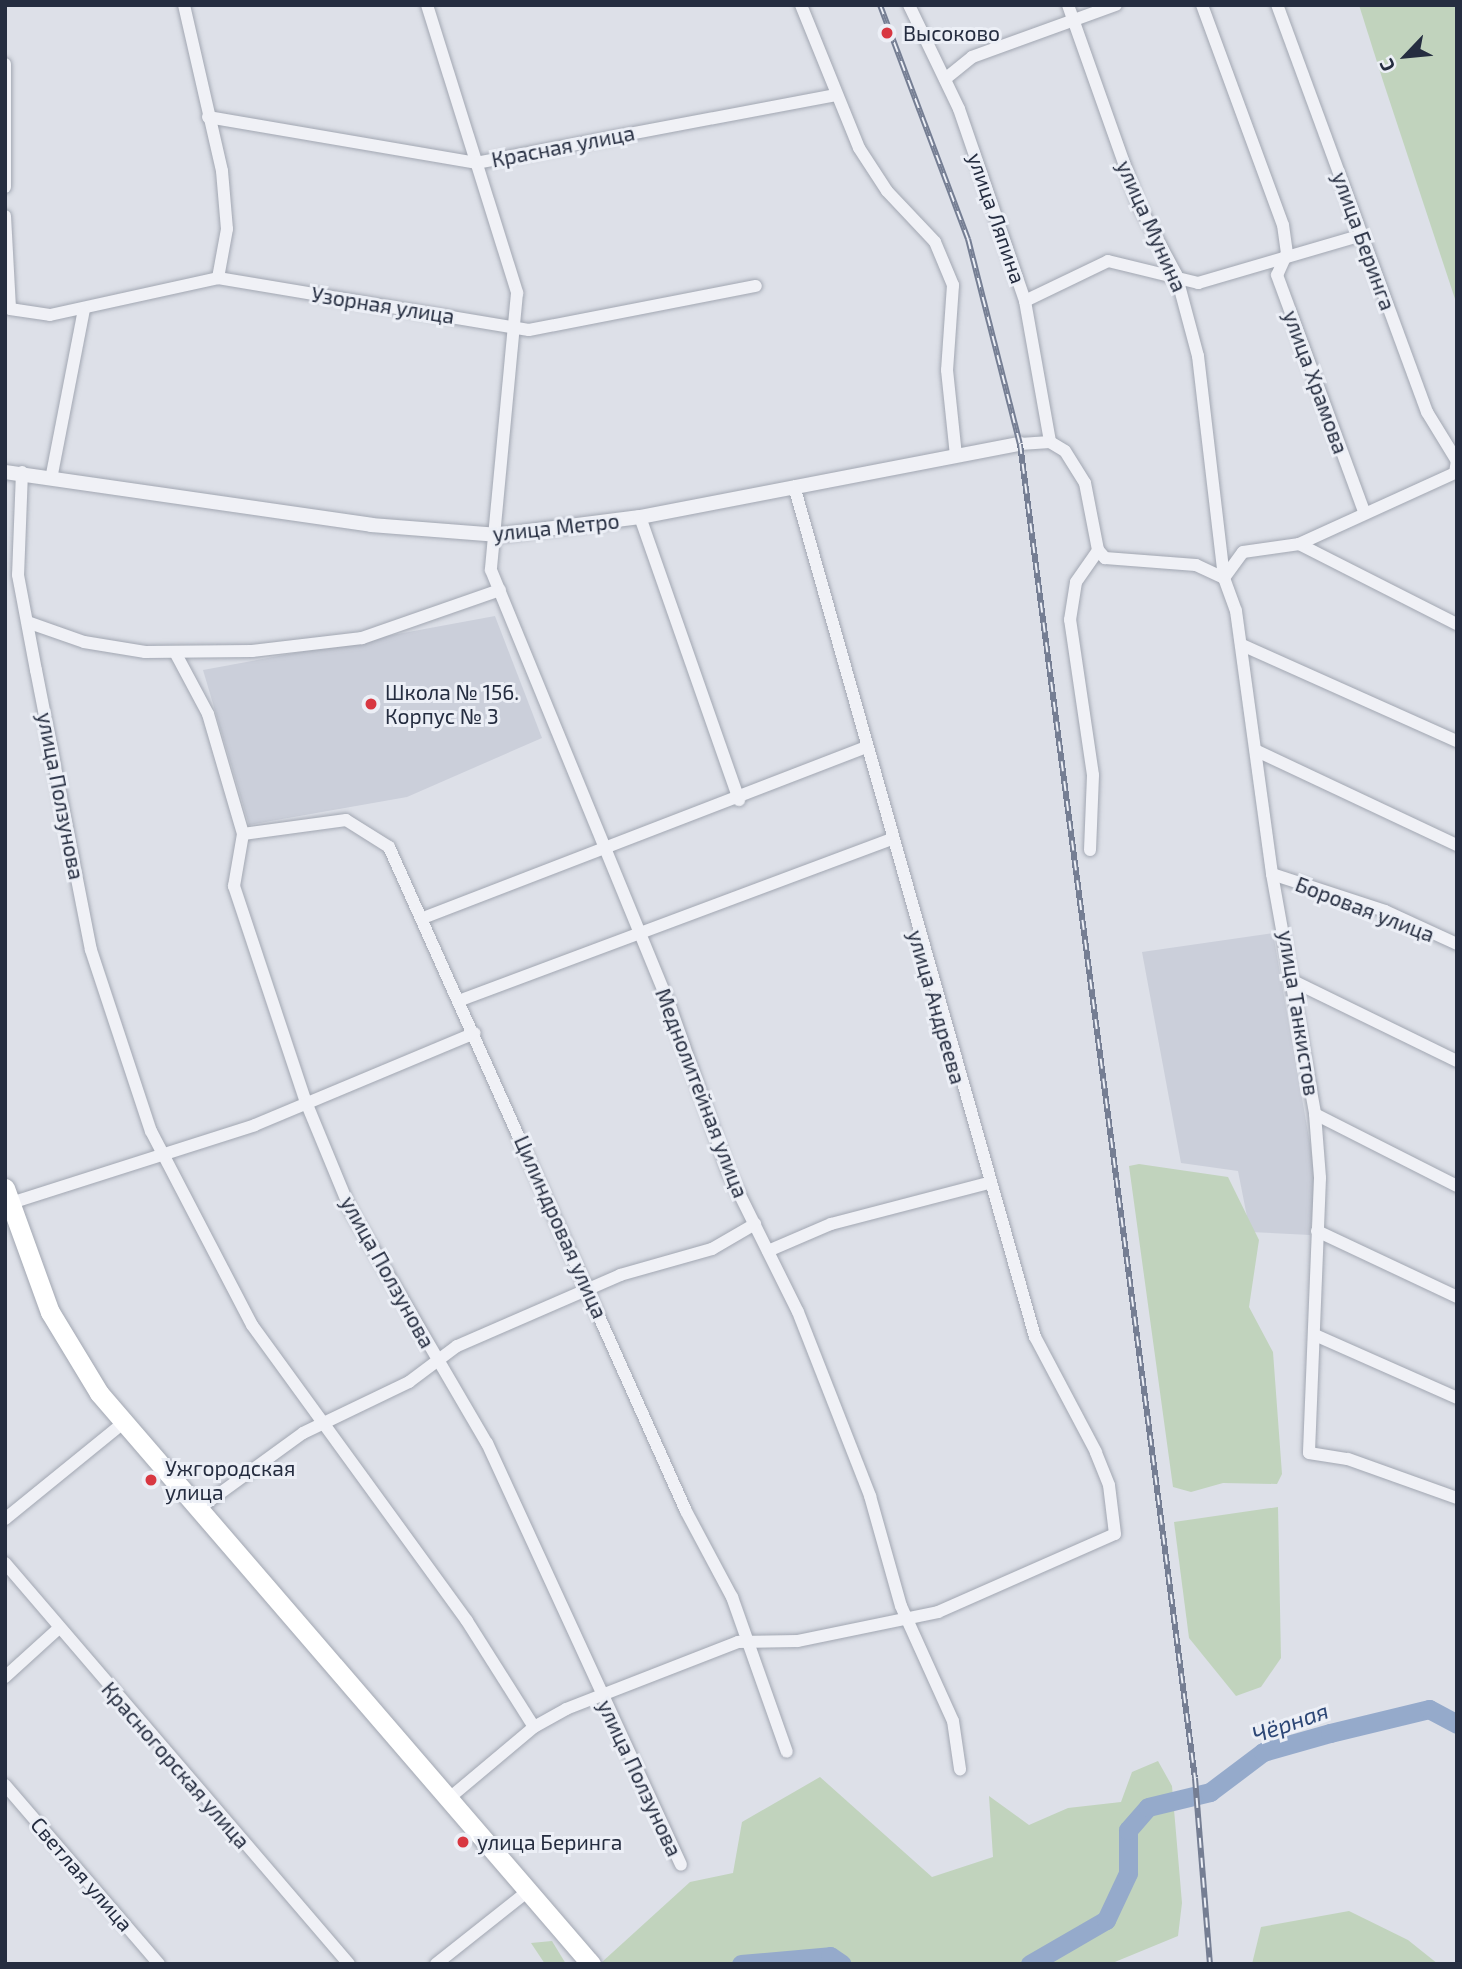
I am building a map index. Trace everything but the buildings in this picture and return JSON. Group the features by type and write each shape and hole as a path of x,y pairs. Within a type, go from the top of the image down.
{"main road":[{"path":"8,1195 66,1345 123,1423 591,1964"}],"street":[{"path":"184,5 208,117 227,229 218,278"},
{"name":"Меднолитейная улица","path":"427,5 517,293 499,536 491,570 602,852 870,1496 906,1618 953,1721 960,1769"},
{"path":"801,5 835,95 887,191 935,242 953,285 947,370 956,455"},
{"name":"улица Ляпина","path":"909,5 945,79 1025,301 1050,442"},
{"name":"улица Мунина","path":"1068,5 1139,205 1178,278 1198,356 1224,578"},
{"path":"945,79 972,57 1116,5"},
{"path":"1202,5 1283,225 1287,253"},
{"name":"улица Беринга","path":"1277,5 1427,412 1457,461 1455,473 1364,511"},
{"path":"5,64 5,187"},
{"name":"Красная улица","path":"208,117 476,163 835,95"},
{"name":"Узорная улица","path":"5,216 10,309 50,315 218,278 530,330 756,286"},
{"path":"1025,301 1108,261 1198,283 1287,253 1362,235"},
{"name":"улица Храмова","path":"1287,253 1277,275 1364,511"},
{"path":"52,474 84,309"},
{"path":"1020,444 1050,442 1065,451 1085,483 1098,550 1115,562 1196,565 1224,578 1243,552 1299,544 1364,511"},
{"name":"улица Метро","path":"5,471 52,474 371,525 499,536 640,517 1020,444"},
{"name":"улица Ползунова","path":"22,472 18,575 30,623 91,950 140,1104 252,1325 467,1621 534,1727"},
{"name":"улица Андреева","path":"794,486 863,748 1035,1337 1096,1452 1109,1485 1110,1515 1115,1534 977,1597 906,1618"},
{"path":"640,517 739,800"},
{"path":"1299,544 1457,624"},
{"path":"1090,850 1093,775 1070,609 1076,582 1098,550"},
{"name":"улица Танкистов","path":"1224,578 1242,645 1272,874 1315,1114 1317,1230 1309,1453 1348,1459 1451,1496"},
{"path":"30,623 83,642 176,654 362,638 500,590"},
{"path":"1242,645 1457,741"},
{"name":"улица Ползунова","path":"176,654 208,714 243,834 234,886 306,1102 350,1209 487,1443 681,1865"},
{"path":"423,918 739,800 863,748"},
{"path":"1257,751 1457,845"},
{"name":"Цилиндровая улица","path":"243,834 346,820 371,830 389,847 461,1000 587,1287 750,1641 787,1752"},
{"path":"461,1000 890,840"},
{"name":"Боровая улица","path":"1272,874 1385,911 1457,944"},
{"path":"1293,981 1457,1061"},
{"path":"8,1195 163,1151 306,1102 475,1033"},
{"path":"1315,1114 1457,1186"},
{"path":"768,1251 831,1224 988,1183"},
{"path":"197,1510 321,1423 410,1382 438,1360 587,1287 712,1248 755,1224"},
{"path":"1317,1230 1457,1297"},
{"path":"1315,1335 1457,1398"},
{"path":"5,1519 123,1423"},
{"name":"Красногорская улица","path":"5,1563 58,1629 349,1964"},
{"path":"447,1800 534,1727 602,1695 750,1641 799,1641 906,1618"},
{"path":"5,1677 58,1629"},
{"name":"Светлая улица","path":"5,1785 159,1964"},
{"path":"436,1964 528,1891"}],"shaded area":[{"name":"Школа № 156. Корпус № 3","path":"495,616 542,738 407,797 249,825 203,670"},
{"path":"1273,933 1316,1178 1310,1235 1250,1232 1238,1171 1181,1163 1142,952"}],"green space":[{"path":"1359,5 1457,5 1457,305 1383,81"},
{"path":"1139,1164 1228,1177 1259,1240 1249,1307 1273,1352 1282,1474 1277,1484 1223,1483 1191,1492 1173,1487 1129,1166"},
{"path":"1278,1507 1281,1658 1261,1687 1236,1696 1189,1638 1174,1522"},
{"path":"1158,1761 1172,1786 1182,1903 1178,1936 1110,1964 602,1962 690,1882 733,1873 742,1822 820,1777 932,1877 993,1857 989,1796 1029,1825 1068,1808 1121,1802 1132,1772"},
{"path":"1349,1911 1408,1940 1438,1964 1252,1964 1261,1927"},
{"path":"552,1941 566,1964 545,1964 531,1943"}],"waterway":[{"name":"Чёрная","path":"1030,1964 1106,1920 1128,1873 1128,1830 1148,1807 1210,1792 1263,1752 1330,1733 1429,1709 1457,1724"},
{"name":"Чёрная","path":"741,1964 830,1956 842,1964"}],"railway":[{"path":"880,5 968,239 1020,444 1195,1778 1210,1964"}],"place":[{"name":"Высоково","path":"887,33"},
{"name":"Школа № 156. Корпус № 3","path":"371,704"},
{"name":"Ужгородская улица","path":"151,1480"},
{"name":"улица Беринга","path":"463,1842"}]}
